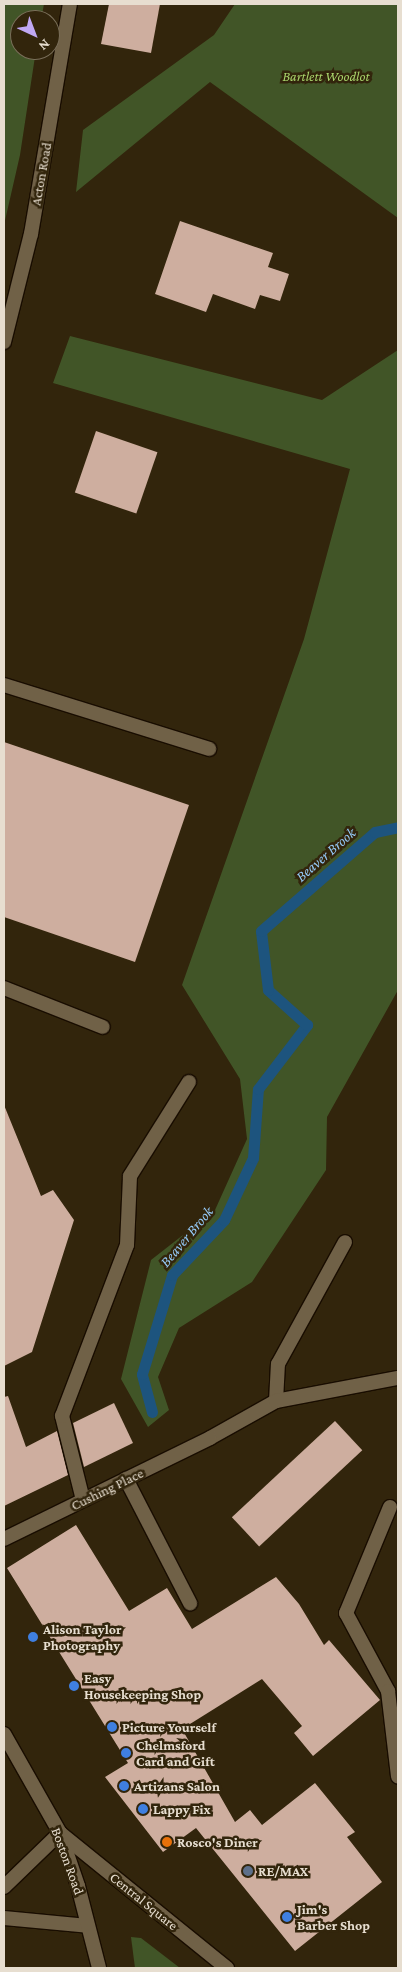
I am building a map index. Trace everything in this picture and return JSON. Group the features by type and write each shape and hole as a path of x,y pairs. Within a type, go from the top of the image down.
{"main road":[{"name":"Acton Road","path":"4,342 31,234 70,4"},
{"path":"4,685 209,749"},
{"path":"4,988 103,1027"},
{"path":"83,1500 62,1416 127,1245 130,1176 190,1082"},
{"path":"276,1401 278,1364 345,1242"},
{"name":"Cushing Place","path":"4,1540 210,1438 276,1401 398,1378"},
{"path":"126,1479 190,1603"},
{"path":"390,1507 346,1613 388,1691 398,1776"},
{"name":"Boston Road","path":"4,1734 60,1833 99,1968"},
{"path":"4,1887 60,1833"},
{"name":"Central Square","path":"60,1833 227,1968"},
{"path":"4,1918 88,1926"}],"green space":[{"path":"4,4 44,4 43,10 10,10 10,60 34,60 20,155 4,225"},
{"name":"Bartlett Woodlot","path":"235,4 398,4 398,218 210,82 76,192 83,130 214,35"},
{"path":"70,336 322,400 398,350 398,990 327,1117 326,1170 252,1282 179,1328 158,1377 169,1410 148,1427 121,1379 151,1260 215,1210 247,1139 240,1079 182,985 304,639 350,469 53,383"},
{"path":"131,1937 141,1938 180,1968 135,1968"}],"building":[{"path":"109,4 160,4 151,53 101,44"},
{"path":"180,221 273,253 268,267 289,274 280,301 260,295 255,309 213,294 206,312 155,294"},
{"path":"96,431 157,452 136,514 75,492"},
{"path":"4,742 189,805 135,962 4,917"},
{"path":"4,1105 41,1196 53,1190 74,1220 32,1352 4,1366"},
{"path":"8,1396 26,1447 57,1431 68,1475 4,1506 4,1397"},
{"path":"114,1403 133,1443 84,1467 73,1423"},
{"path":"335,1421 362,1450 259,1546 232,1517"},
{"path":"76,1525 129,1611 167,1588 192,1629 276,1577 299,1604 324,1645 329,1640 380,1700 313,1756 294,1733 302,1726 262,1679 182,1729 235,1822 250,1810 262,1825 315,1783 355,1832 347,1837 382,1882 295,1951 196,1828 163,1852 105,1777 128,1763 7,1568"}],"waterway":[{"name":"Beaver Brook","path":"152,1412 142,1374 172,1275 224,1220 253,1158 258,1089 307,1025 268,990 261,931 375,832 398,827"}],"place":[{"name":"Alison Taylor Photography","path":"33,1637"},
{"name":"Easy Housekeeping Shop","path":"74,1686"},
{"name":"Picture Yourself","path":"112,1727"},
{"name":"Chelmsford Card and Gift","path":"126,1753"},
{"name":"Artizans Salon","path":"124,1786"},
{"name":"Lappy Fix","path":"143,1809"},
{"name":"Rosco's Diner","path":"167,1842"},
{"name":"RE/MAX","path":"248,1871"},
{"name":"Jim's Barber Shop","path":"287,1917"}]}
